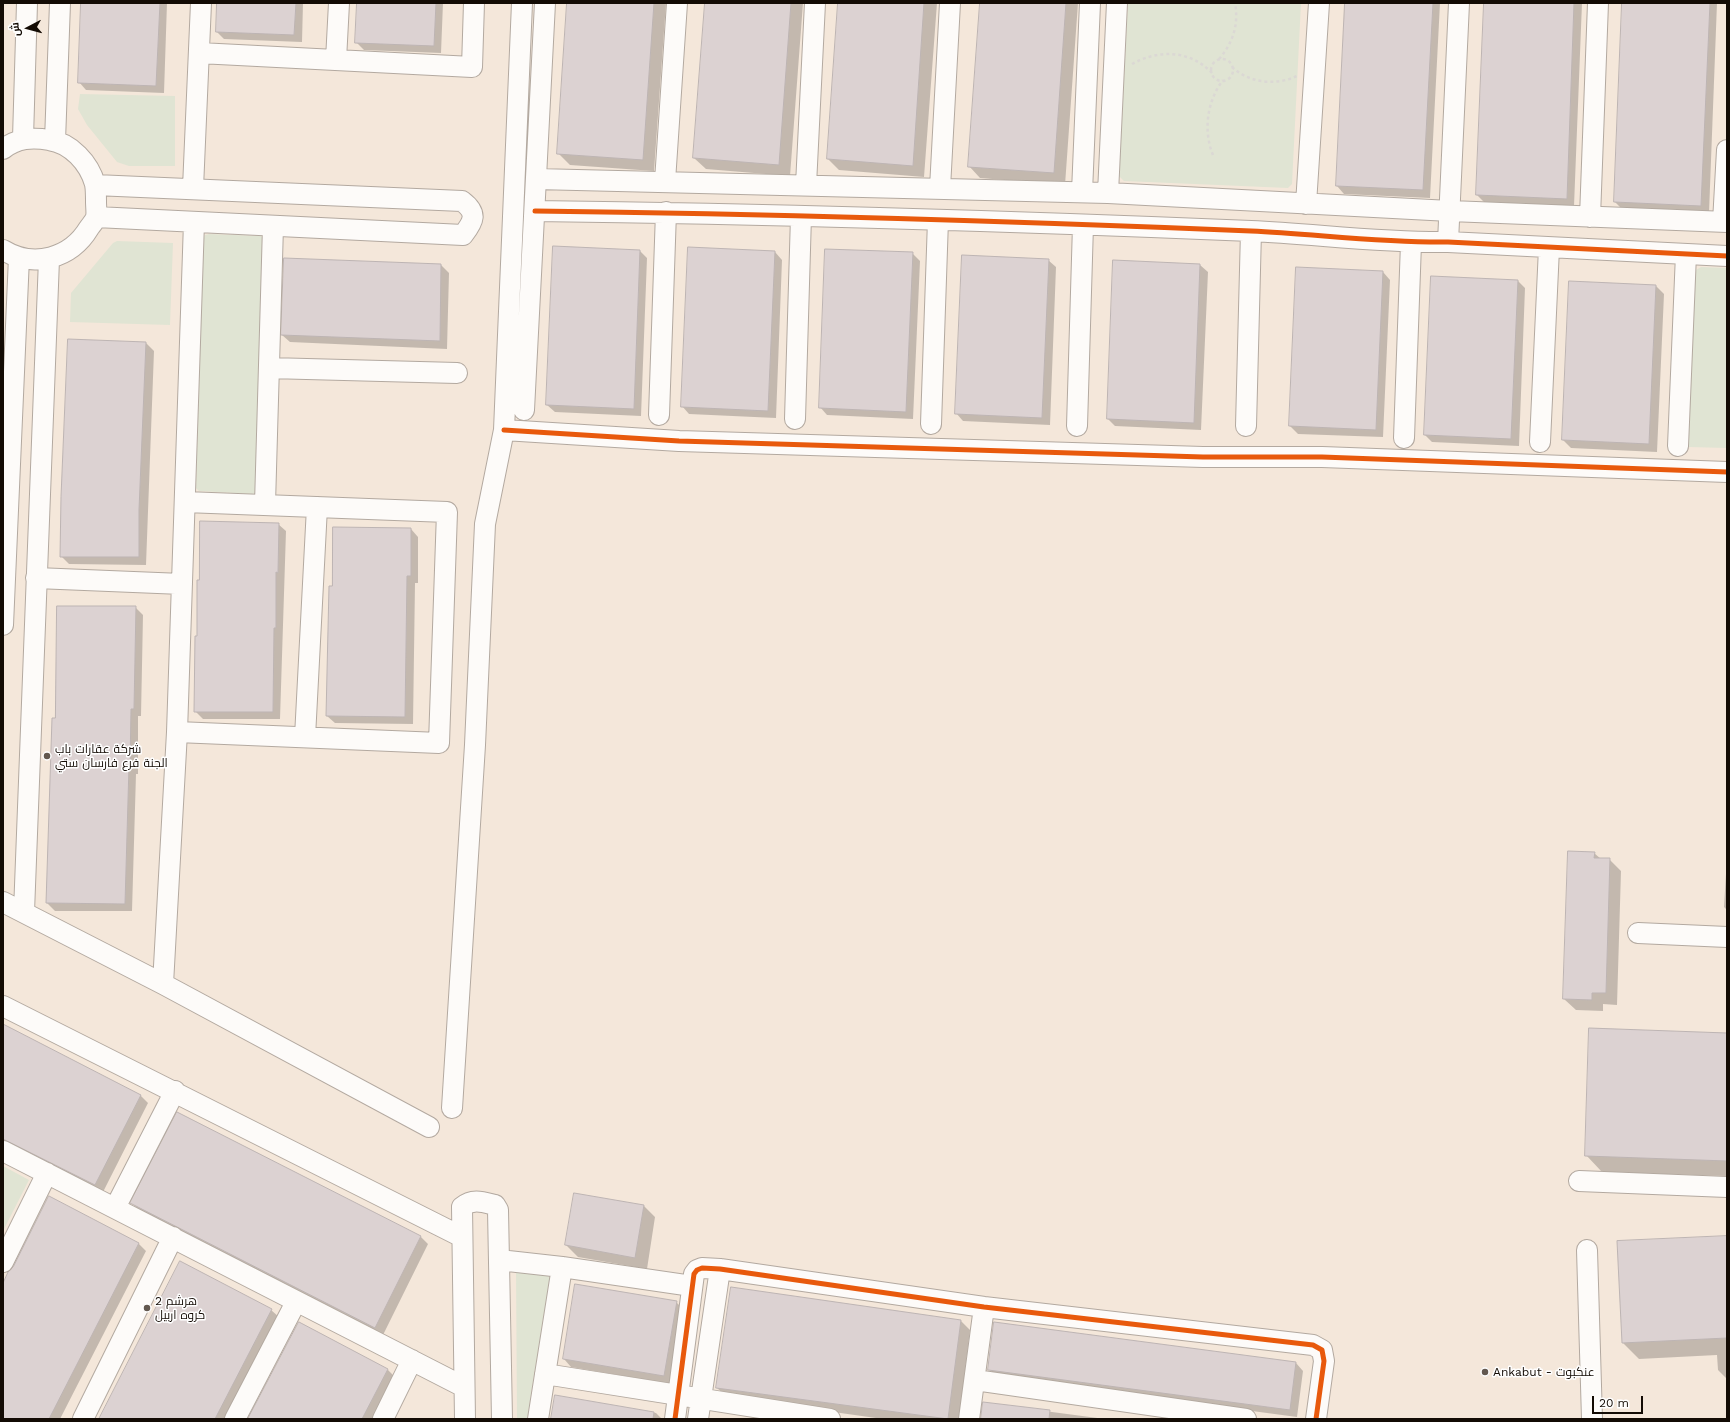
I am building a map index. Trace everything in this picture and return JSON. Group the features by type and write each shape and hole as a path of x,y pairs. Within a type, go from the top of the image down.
{"street":[{"path":"23,138 27,3"},
{"path":"55,141 60,3"},
{"path":"193,188 200,3"},
{"path":"336,60 338,3"},
{"path":"199,53 472,67 474,3"},
{"path":"452,1108 475,745 486,524 504,430 522,3"},
{"path":"524,410 545,3"},
{"path":"665,181 677,3"},
{"path":"806,185 815,3"},
{"path":"940,188 950,3"},
{"path":"1082,192 1090,3"},
{"path":"1108,193 1118,3"},
{"path":"1306,204 1319,3"},
{"path":"1448,242 1459,3"},
{"path":"1590,217 1598,3"},
{"path":"3,149 9,144 23,138 37,138 55,141 76,153 86,165 95,184 96,217 84,237 73,248 49,259 31,260 11,254 3,625"},
{"path":"536,179 1082,192 1450,211 1725,222 1727,150"},
{"path":"95,184 462,201 470,207 473,212 472,224 463,234 96,217"},
{"path":"869,187 869,217"},
{"path":"534,211 666,212 869,217 1251,231 1411,243 1448,242 1727,256"},
{"path":"659,415 666,212"},
{"path":"795,419 801,216"},
{"path":"931,424 938,220"},
{"path":"164,984 177,732 194,222"},
{"path":"1077,426 1083,225"},
{"path":"265,504 273,226"},
{"path":"1246,426 1251,231"},
{"path":"1404,438 1411,243"},
{"path":"1540,442 1549,248"},
{"path":"1678,446 1686,254"},
{"path":"24,912 49,259"},
{"path":"269,368 457,373"},
{"path":"504,430 687,441 1203,457 1322,457 1727,472"},
{"path":"177,732 439,743 447,512 185,502"},
{"path":"305,737 316,507"},
{"path":"36,578 182,584"},
{"path":"3,902 164,984 429,1127"},
{"path":"1638,933 1727,937"},
{"path":"3,1006 175,1091 462,1237"},
{"path":"115,1208 175,1091"},
{"path":"3,1151 464,1387"},
{"path":"3,1262 47,1173"},
{"path":"1579,1181 1727,1187"},
{"path":"465,1419 462,1207 469,1202 476,1201 495,1205 498,1210 502,1419"},
{"path":"83,1419 173,1238"},
{"path":"1587,1250 1592,1419"},
{"path":"499,1260 562,1267 692,1286"},
{"path":"538,1419 562,1267"},
{"path":"675,1419 692,1286 697,1270 702,1268 720,1269 984,1307 1313,1345 1322,1350 1324,1361 1316,1419"},
{"path":"698,1419 720,1269"},
{"path":"235,1419 296,1302"},
{"path":"969,1419 984,1307"},
{"path":"383,1419 412,1360"},
{"path":"545,1374 830,1419"},
{"path":"975,1380 1246,1419"}],"path":[{"path":"1212,73 1212,66 1219,60 1228,45 1235,28 1237,16 1235,3"},
{"path":"1114,81 1129,66 1141,59 1165,53 1177,53 1189,57 1206,67 1216,79 1223,80 1230,77 1232,67"},
{"path":"1219,60 1225,60 1232,67 1246,76 1265,82 1282,81 1298,76"},
{"path":"1213,155 1209,138 1208,116 1213,97 1223,80"}],"green space":[{"path":"1128,3 1301,3 1292,184 1288,188 1124,181 1119,176"},
{"path":"80,94 175,96 175,166 129,166 117,162 87,125 78,109"},
{"path":"205,235 261,236 263,238 256,490 255,493 252,494 199,491 196,488 203,240"},
{"path":"117,241 173,243 170,325 70,322 71,293 113,243"},
{"path":"1701,267 1727,268 1727,448 1688,447 1694,276 1696,270"},
{"path":"3,1166 29,1180 3,1231"},
{"path":"516,1271 550,1275 527,1419 517,1419"}],"building":[{"path":"81,3 160,3 156,86 78,83"},
{"path":"217,3 296,3 294,35 216,32"},
{"path":"357,3 436,3 434,46 355,43"},
{"path":"567,3 654,3 643,160 557,154"},
{"path":"705,3 791,3 779,165 693,158"},
{"path":"838,3 924,3 913,166 827,159"},
{"path":"980,3 1066,3 1054,173 968,167"},
{"path":"1345,3 1433,3 1423,190 1336,186"},
{"path":"1484,3 1574,3 1567,199 1476,195"},
{"path":"1622,3 1710,3 1701,206 1614,202"},
{"path":"553,246 640,250 634,409 546,405"},
{"path":"688,247 775,251 768,411 681,407"},
{"path":"825,249 913,252 906,412 819,408"},
{"path":"962,255 1049,259 1042,418 955,414"},
{"path":"284,258 441,264 440,341 281,335"},
{"path":"1113,260 1200,264 1194,423 1107,419"},
{"path":"1296,267 1383,271 1376,430 1289,426"},
{"path":"1431,276 1518,280 1511,439 1424,435"},
{"path":"1569,281 1656,285 1649,444 1562,440"},
{"path":"68,339 146,342 139,510 139,557 60,557 61,497"},
{"path":"200,521 279,523 278,573 276,572 276,628 274,628 273,712 194,712 195,636 197,636 197,580 199,580"},
{"path":"333,527 411,528 411,576 407,576 405,717 326,716 329,586 332,586"},
{"path":"57,606 136,606 134,709 131,709 125,904 46,903 52,718 55,718"},
{"path":"1568,851 1595,852 1594,858 1610,858 1606,993 1592,993 1592,1000 1563,999"},
{"path":"3,1024 141,1095 95,1185 3,1139"},
{"path":"1589,1028 1727,1033 1727,1161 1585,1156"},
{"path":"177,1112 421,1236 375,1328 130,1203"},
{"path":"574,1193 644,1205 635,1258 565,1245"},
{"path":"49,1196 139,1243 49,1419 3,1419 3,1283 8,1272 13,1267"},
{"path":"1727,1236 1727,1338 1622,1343 1617,1241"},
{"path":"180,1261 272,1309 215,1419 99,1419"},
{"path":"575,1284 677,1301 664,1376 563,1359"},
{"path":"731,1287 961,1320 948,1419 716,1388"},
{"path":"299,1322 388,1369 362,1419 248,1419"},
{"path":"994,1322 1296,1362 1290,1410 988,1370"},
{"path":"555,1395 654,1412 653,1419 551,1419"},
{"path":"983,1402 1050,1410 1049,1419 981,1419"}],"cycle path":[{"path":"535,211 803,216 1161,227 1275,232 1399,241 1448,242 1727,256"},
{"path":"504,430 679,441 1203,457 1322,457 1727,472"},
{"path":"675,1419 694,1274 697,1270 702,1268 720,1269 984,1307 1313,1345 1322,1350 1324,1361 1316,1419"}],"place":[{"name":"شرکة عقارات باب الجنة فرع فارسان ستي","path":"47,756"},
{"name":"هرشم 2 كروه اربيل","path":"147,1308"},
{"name":"Ankabut - عنکبوت","path":"1485,1372"}]}
